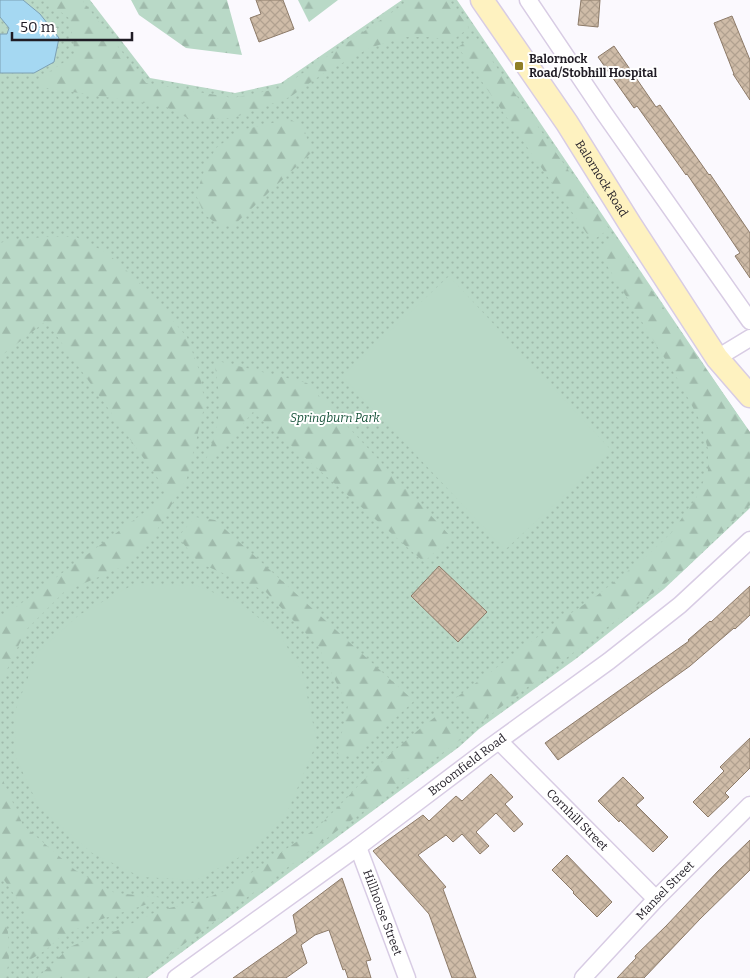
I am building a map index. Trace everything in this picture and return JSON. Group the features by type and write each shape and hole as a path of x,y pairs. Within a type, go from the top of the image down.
{"street":[{"name":"Balornock Road","path":"482,0 567,123 630,224 718,358 750,396"},
{"path":"528,0 604,113 750,321"},
{"path":"718,358 750,338"},
{"name":"Broomfield Road","path":"176,978 358,847 609,661 680,606 750,540"},
{"name":"Cornhill Street","path":"499,741 656,899"},
{"name":"Mansel Street","path":"583,978 656,899 750,805"},
{"name":"Hillhouse Street","path":"358,847 407,978"}],"green space":[{"name":"Springburn Park","path":"0,0 90,0 150,78 235,93 281,83 402,0 457,0 750,433 750,508 664,589 577,658 479,729 459,747 147,978 0,978"},
{"path":"45,0 82,0 146,83 233,98 281,88 410,0 449,0 469,28 450,42 433,37 406,37 372,47 324,73 290,97 233,118 192,120 164,106 40,87 38,79 75,55 70,19"},
{"path":"131,0 227,0 242,55 186,48 139,15"},
{"path":"298,0 338,0 309,22"},
{"path":"475,36 609,229 592,241 458,47"},
{"path":"290,119 304,128 311,153 234,225 217,224 204,214 196,195 205,168 216,148 241,130"},
{"path":"76,237 107,253 137,280 187,337 199,370 205,404 187,478 153,537 124,566 64,592 26,630 3,678 0,680 0,619 169,494 46,321 0,357 0,243 10,240"},
{"path":"615,238 750,432 750,505 686,568 477,725 453,700 555,624 595,597 647,556 672,532 696,498 708,471 708,449 700,421 680,383 598,251"},
{"path":"449,276 612,451 505,550 342,376"},
{"path":"214,360 307,383 451,537 424,562 253,412 200,475 213,440 219,412"},
{"path":"195,517 215,520 414,701 353,757 337,754 348,706 318,646 265,591 199,563 178,537"},
{"path":"136,583 198,586 243,605 280,635 302,672 317,742 289,808 253,850 196,880 141,877 92,853 39,807 16,758 15,711 38,652 79,615"},
{"path":"440,713 464,737 138,978 37,978 70,947 93,937 116,931 160,910 197,902 224,891 318,827 377,766"},
{"path":"0,774 23,825 75,870 115,893 166,898 87,924 59,938 46,950 28,961 31,934 22,906 0,874"},
{"path":"0,911 8,932 9,962 5,978 0,978"}],"water":[{"path":"0,0 23,0 40,14 59,38 54,62 34,73 0,73 0,34 7,34 9,28 0,17"}],"building":[{"path":"256,0 283,0 294,29 259,42 250,18 261,14"},
{"path":"581,0 600,0 598,27 578,25"},
{"path":"732,16 750,60 750,100 733,74 714,23"},
{"path":"614,46 656,107 660,105 750,233 750,278 735,256 740,253 687,174 637,106 634,108 598,57"},
{"path":"439,566 487,612 458,642 411,596"},
{"path":"750,586 750,615 735,629 690,666 558,760 545,743 689,641"},
{"path":"750,738 750,768 725,793 729,797 708,817 693,802 724,771 720,767"},
{"path":"491,774 513,797 505,804 523,824 514,832 496,813 476,832 489,846 480,854 462,834 453,842 446,835 418,855 446,887 443,889 476,978 452,978 429,914 373,851 423,815 429,821 456,796 462,801"},
{"path":"623,777 644,798 636,805 668,837 653,852 598,801"},
{"path":"750,840 750,870 644,978 617,978 636,958 635,956"},
{"path":"567,855 612,902 597,917 552,870"},
{"path":"342,878 371,960 366,961 371,978 348,978 345,969 343,970 329,930 315,935 301,945 307,963 286,978 233,978 297,933 293,915"}],"place":[{"name":"Balornock Road/Stobhill Hospital","path":"519,66"}]}
